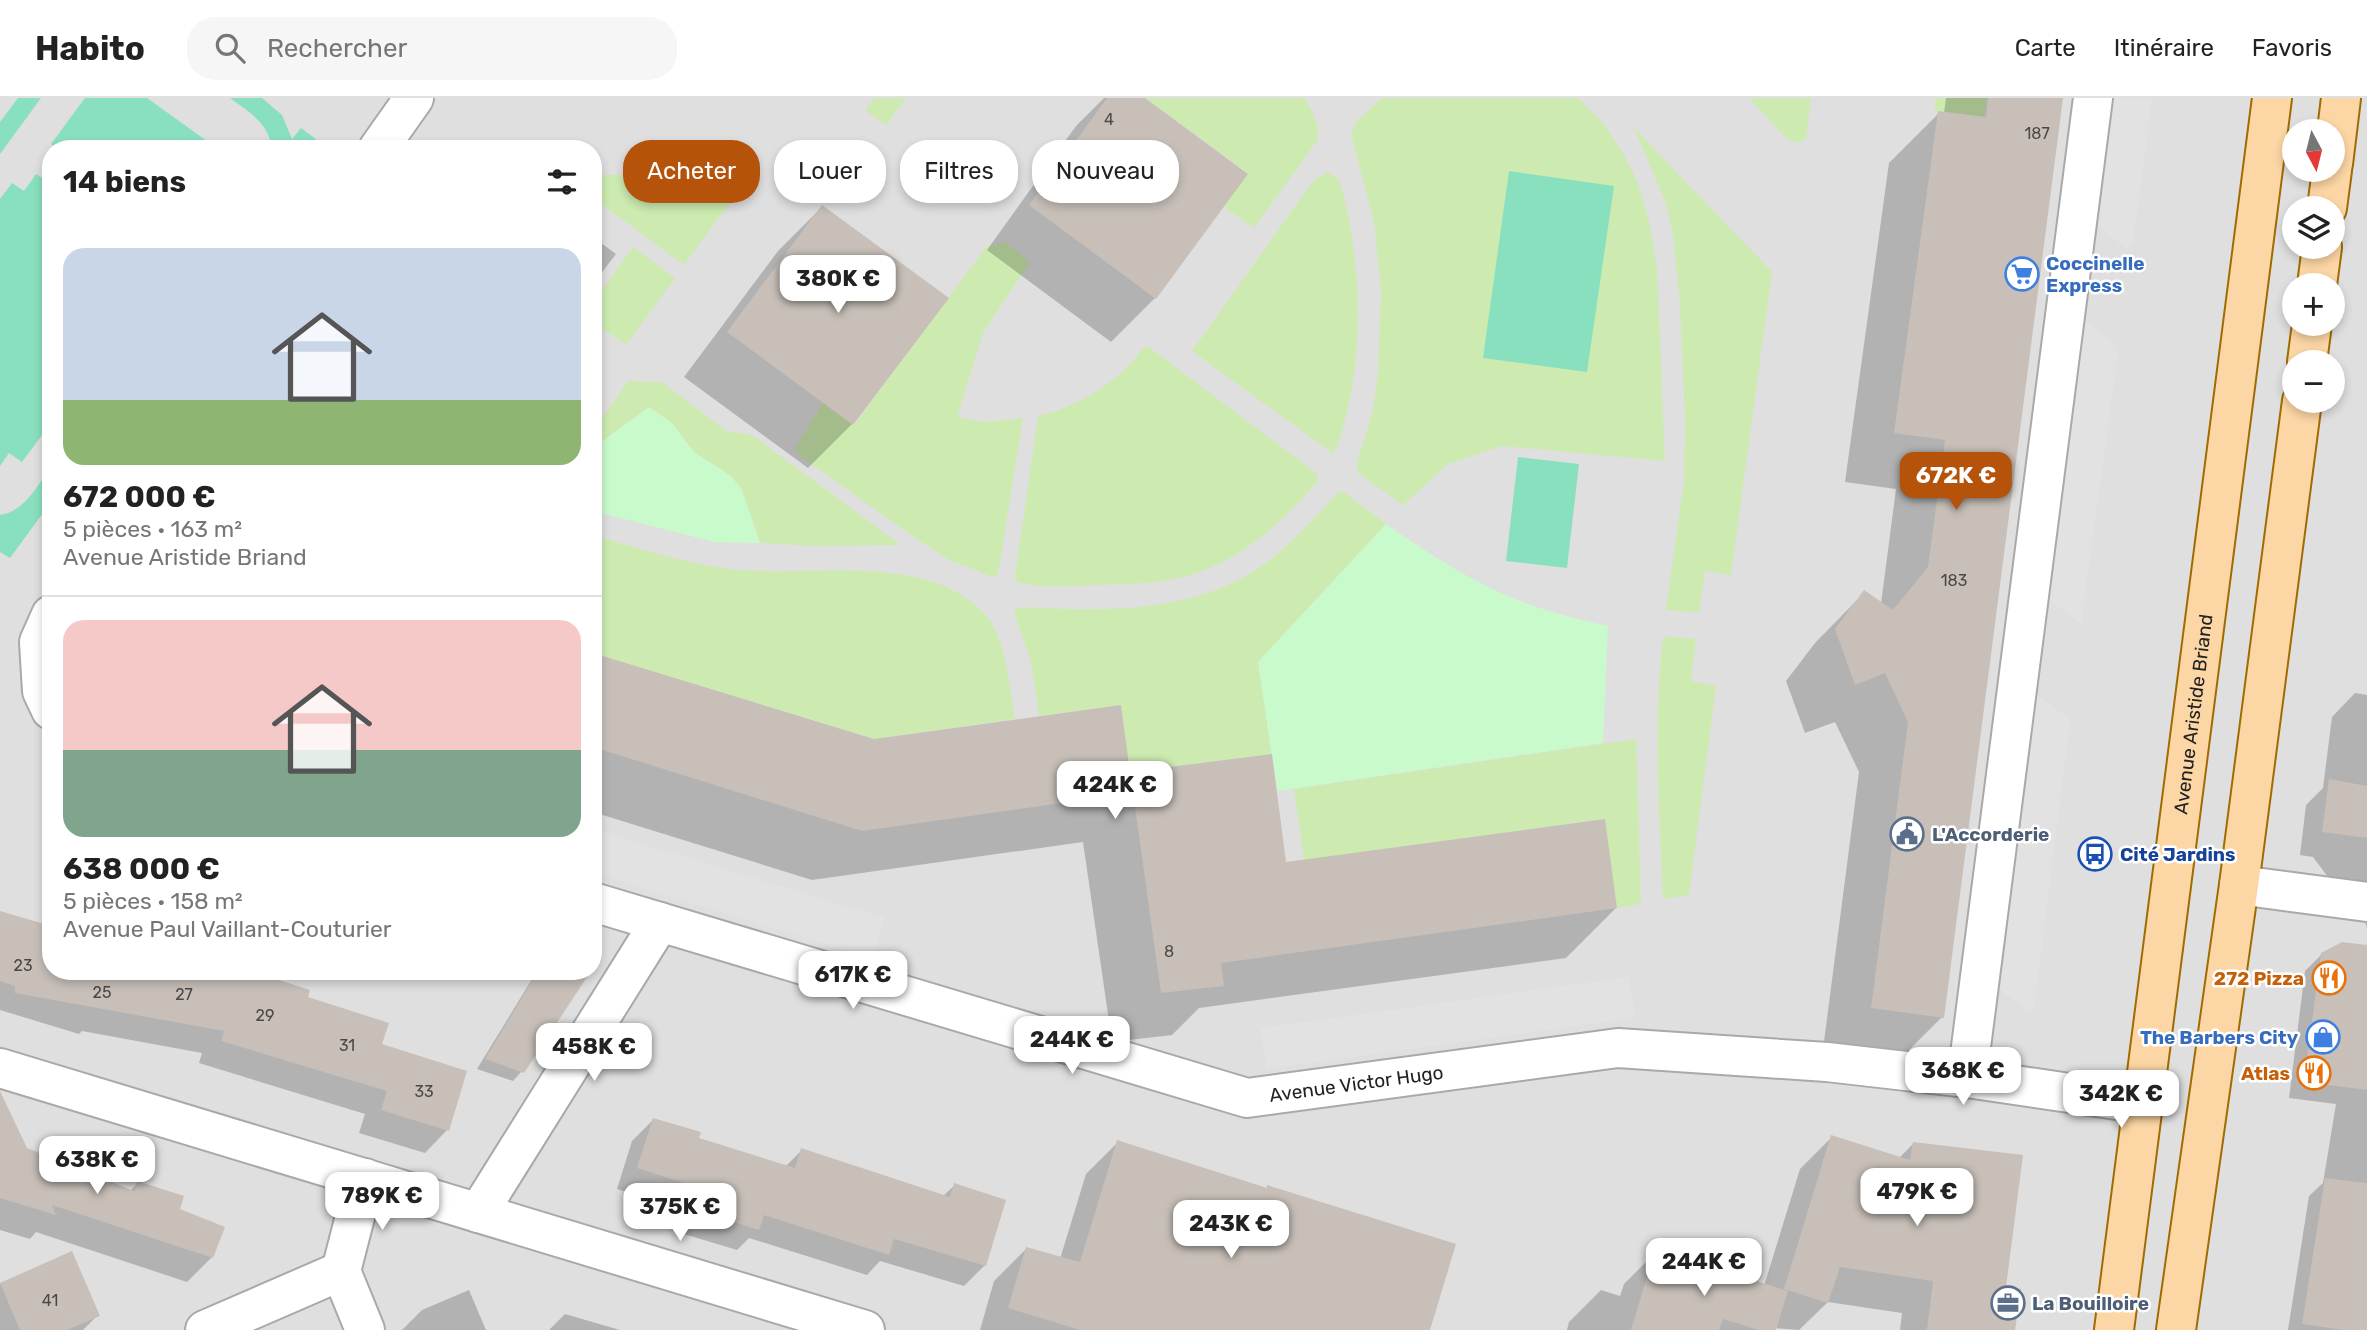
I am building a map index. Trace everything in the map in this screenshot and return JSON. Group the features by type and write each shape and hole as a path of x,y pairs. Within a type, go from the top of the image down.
{"main road":[{"name":"Avenue Aristide Briand","path":"2114,1330 2272,98"},
{"path":"2339,119 2342,98"},
{"path":"2176,1330 2239,885 2300,413"}],"street":[{"path":"384,140 414,98"},
{"path":"1967,1078 2093,98"},
{"path":"42,635 39,642 42,667"},
{"path":"2239,885 2367,902"},
{"name":"Avenue Victor Hugo","path":"602,905 1247,1098 1618,1048 1827,1062 1967,1078 2144,1104"},
{"path":"478,1213 660,922"},
{"path":"0,1068 865,1330"},
{"path":"365,1178 341,1271 366,1330"},
{"path":"205,1330 341,1271"}],"shaded area":[{"path":"0,98 2367,98 2367,1330 0,1330"},
{"path":"2109,98 2152,98 2133,244 2127,250 2092,220"},
{"path":"2080,317 2113,343 2118,352 2081,624 2042,594"},
{"path":"2030,690 2066,716 2070,722 2034,1008 2030,1011 1995,987"},
{"path":"602,832 885,918 872,958 602,876"},
{"path":"1629,977 1635,1018 1266,1069 1261,1028"}],"green space":[{"path":"18,98 41,98 0,154 0,122"},
{"path":"85,98 147,98 205,140 54,140"},
{"path":"230,98 262,98 282,115 292,139 301,128 316,139 270,140 267,132 251,113"},
{"path":"874,98 906,98 886,125 865,110"},
{"path":"1145,98 1305,98 1317,124 1317,141 1254,228 1224,207 1248,173"},
{"path":"1382,98 1578,98 1603,123 1637,181 1649,221 1657,267 1665,461 1502,446 1448,464 1403,505 1358,473 1357,463 1373,410 1378,373 1381,290 1374,222 1351,134 1356,122"},
{"path":"1749,98 1811,98 1806,139 1798,143 1786,138"},
{"path":"1936,98 1987,98 1984,117 1934,110"},
{"path":"1634,128 1772,272 1731,575 1705,571 1699,613 1666,610 1684,481 1685,419 1680,306 1673,235 1666,203"},
{"path":"1509,171 1614,186 1587,372 1483,358"},
{"path":"1327,172 1339,179 1346,207 1358,299 1356,360 1351,390 1340,438 1332,453 1192,351 1313,181"},
{"path":"36,174 42,178 42,435 22,462 9,453 0,466 0,199 12,183 24,191"},
{"path":"602,175 623,175 623,203 729,203 684,265 602,205"},
{"path":"1005,242 1030,262 983,333 957,417 986,422 1023,418 999,569 993,577 949,560 915,538 800,456 795,448 823,403 854,425 986,247"},
{"path":"633,247 675,278 626,345 602,328 602,290"},
{"path":"1149,347 1316,473 1318,480 1289,512 1256,541 1239,553 1200,572 1169,580 1139,583 1036,586 1017,582 1015,576 1038,416 1062,409 1096,392 1128,367 1143,348"},
{"path":"628,381 662,382 726,431 752,435 901,545 811,546 760,543 742,490 731,476 694,452 672,423 649,407 602,441 602,418"},
{"path":"649,407 672,423 694,452 731,476 742,490 760,543 714,542 602,513 602,441"},
{"path":"1518,457 1579,464 1567,568 1506,561"},
{"path":"42,479 42,514 10,558 0,552 0,515 17,508"},
{"path":"1339,492 1345,493 1386,524 1258,662 1272,754 1130,772 1121,705 1039,716 1031,662 1014,612 1019,607 1116,609 1179,601 1209,592 1238,580 1266,563 1295,538"},
{"path":"1386,524 1447,564 1500,593 1546,610 1608,626 1603,743 1277,791 1258,662"},
{"path":"602,538 674,558 723,568 896,574 929,581 959,593 984,613 997,635 1006,663 1015,719 874,739 602,656"},
{"path":"1663,636 1696,639 1691,681 1716,686 1689,895 1663,899 1658,701"},
{"path":"1636,739 1641,904 1617,908 1604,819 1304,860 1294,789"}],"building":[{"path":"1107,98 1145,98 1248,174 1156,299 1029,205 1032,201 1032,203 1179,203 1179,140 1076,140"},
{"path":"1988,98 2063,98 1944,1018 1871,1008 1908,722 1885,673 1855,685 1835,629 1864,590 1893,610 1928,567 1945,440 1894,433 1938,111 1986,117"},
{"path":"822,205 949,298 853,425 727,332"},
{"path":"602,656 874,739 1121,705 1130,772 1272,754 1286,862 1605,819 1617,908 1221,963 1224,986 1161,993 1133,793 862,831 602,750"},
{"path":"2329,779 2367,786 2367,838 2322,832"},
{"path":"0,911 42,923 42,980 279,980 310,990 308,997 389,1023 382,1044 467,1071 449,1131 381,1110 387,1091 221,1041 224,1031 15,993 15,986 0,981"},
{"path":"2342,942 2367,945 2367,1090 2304,1082 2321,953"},
{"path":"533,980 585,980 524,1073 485,1059"},
{"path":"0,1091 27,1148 134,1191 137,1181 184,1196 180,1209 225,1227 213,1258 52,1205 56,1215 0,1198"},
{"path":"653,1118 701,1132 699,1138 795,1168 801,1148 950,1197 954,1183 1006,1200 986,1266 894,1239 889,1255 764,1215 759,1230 694,1210 700,1188 637,1168"},
{"path":"1831,1135 1910,1160 1913,1142 2023,1155 2006,1287 2021,1289 2015,1330 1927,1330 1933,1281 1840,1267 1828,1303 1784,1289"},
{"path":"1117,1140 1456,1244 1430,1330 1080,1330 1008,1308 1026,1247 1080,1262"},
{"path":"2325,1178 2367,1183 2367,1330 2344,1330 2302,1324"},
{"path":"1655,1250 1788,1291 1776,1330 1759,1330 1723,1319 1719,1330 1631,1330"},
{"path":"72,1251 100,1316 67,1330 20,1330 0,1283"}],"place":[{"name":"Coccinelle Express","path":"2022,274"},
{"name":"L'Accorderie","path":"1907,834"},
{"name":"Cité Jardins","path":"2095,854"},
{"name":"272 Pizza","path":"2329,978"},
{"name":"The Barbers City","path":"2323,1037"},
{"name":"Atlas","path":"2314,1073"},
{"name":"La Bouilloire","path":"2008,1303"}]}
